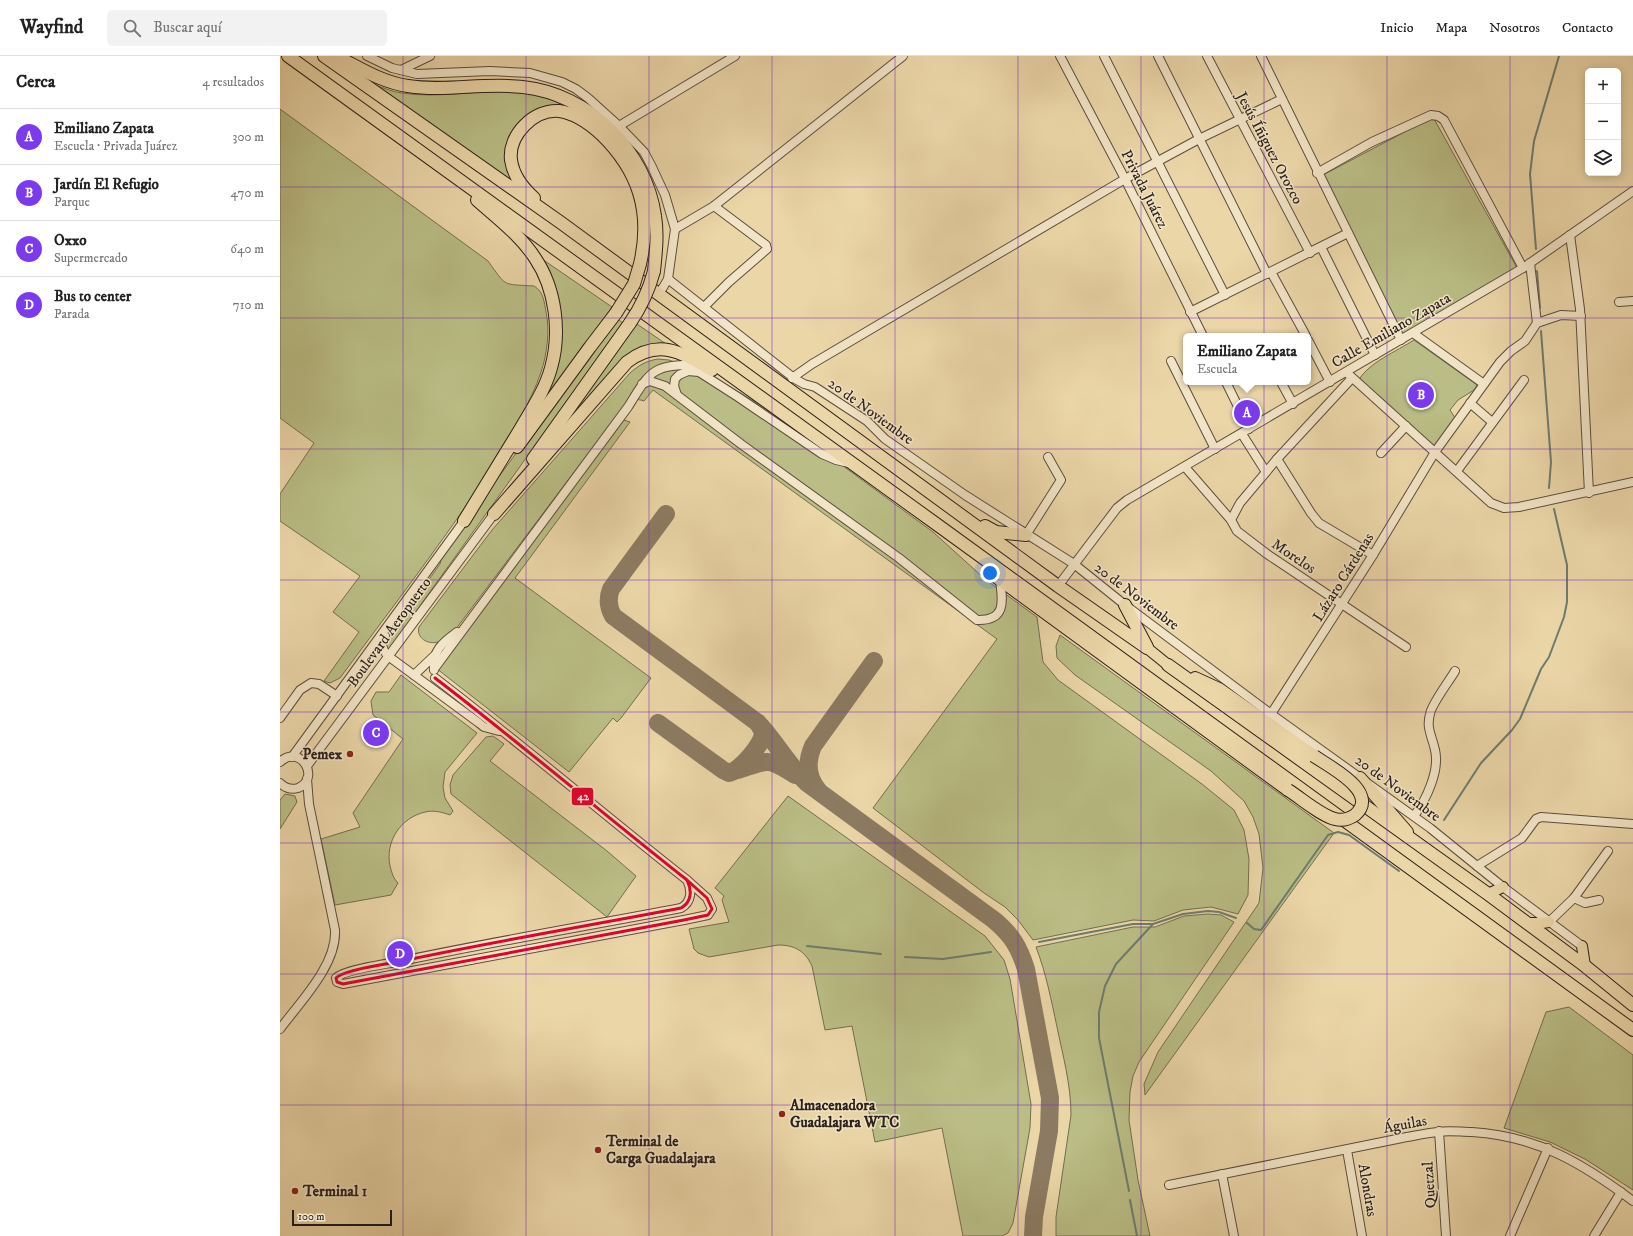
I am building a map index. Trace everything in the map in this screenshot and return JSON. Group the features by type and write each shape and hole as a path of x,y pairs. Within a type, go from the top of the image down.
{"highway":[{"path":"288,56 1633,1030"},
{"path":"324,56 560,222 1058,586 1147,648"},
{"path":"345,58 368,74 407,86 439,88 500,85 525,87 544,91 560,97 588,112 602,123 624,145 632,155 646,185 653,205 656,225 654,271 640,306 630,323 494,514"},
{"path":"464,521 616,313 634,284 640,264 644,243 644,214 639,190 630,170 614,147 591,126 575,115 558,111 548,112 537,116 521,130 515,139 511,160 519,181 526,190 560,222"},
{"path":"406,140 499,219 523,242 535,258 544,274 554,306 555,349 551,369 539,397 464,521"},
{"path":"494,514 627,362 646,350 670,350 682,354 763,399"},
{"path":"964,517 996,532 1026,534"},
{"path":"939,526 1000,580 1288,790 1327,816 1336,820 1346,820 1351,818 1357,812 1362,801 1357,788 1352,782 1219,689 1168,665"},
{"path":"1125,605 1147,648"},
{"path":"1168,665 1423,849 1488,894 1585,966 1633,1005"},
{"path":"1360,778 1423,849"}],"main road":[{"path":"1147,648 1168,665"},
{"path":"1488,894 1503,887"},
{"path":"1526,923 1542,924 1549,922"},
{"path":"1582,946 1585,966"}],"street":[{"path":"367,56 392,68 417,74 490,71 530,73 562,82 576,89 588,98 619,126 644,152 665,195 675,229 668,279 658,294"},
{"path":"401,70 430,56"},
{"path":"619,126 735,56"},
{"path":"675,229 714,206 903,56"},
{"name":"Privada Juárez","path":"1060,56 1126,179 1200,333"},
{"path":"1104,56 1225,295"},
{"path":"1158,56 1199,139 1269,273 1304,333"},
{"name":"Jesús Íñiguez Orozco","path":"1207,56 1239,120 1310,253"},
{"path":"1260,56 1401,340"},
{"path":"792,378 812,364 1126,179 1199,139 1282,99"},
{"path":"1317,172 1372,142 1431,116 1438,116 1444,120 1527,266 1537,323 1561,316 1581,316"},
{"name":"Calle Emiliano Zapata","path":"1058,586 1117,508 1330,382 1349,375 1375,355 1527,266 1633,191"},
{"path":"704,307 729,282 767,249 766,245 714,206"},
{"path":"1190,312 1348,233"},
{"path":"1570,235 1581,316 1589,493"},
{"path":"1321,247 1375,355"},
{"name":"20 de Noviembre","path":"668,279 792,378 804,384 815,387 867,421 885,439 965,495 1074,564 1125,605 1271,714 1414,816 1503,887 1582,946"},
{"path":"1619,302 1633,301"},
{"name":"Lázaro Cárdenas","path":"1271,714 1373,555 1435,452 1500,362 1512,350 1525,341 1537,323"},
{"path":"1413,333 1484,384"},
{"path":"1311,346 1330,382"},
{"path":"1171,361 1215,449"},
{"path":"434,669 647,378 657,369 672,365 701,364"},
{"path":"677,395 674,386 675,379 679,375 688,371 699,372 738,396 822,454 836,460 853,464"},
{"path":"1231,520 1240,503 1349,375 1491,503 1504,508 1519,507 1589,493 1633,482"},
{"path":"1457,472 1524,380"},
{"path":"642,384 650,381 665,386 741,444 899,558 977,620 988,621 998,615 1003,603 1000,580"},
{"path":"1227,385 1246,432 1266,472"},
{"path":"1283,385 1293,404"},
{"path":"1470,403 1492,422"},
{"path":"1380,454 1406,426"},
{"path":"1026,534 1061,480 1048,457"},
{"path":"1277,459 1311,513 1319,522 1373,555"},
{"name":"Morelos","path":"1185,467 1231,520 1237,531 1267,554 1406,647"},
{"name":"Boulevard Aeropuerto","path":"307,766 494,514"},
{"name":"Boulevard Aeropuerto","path":"292,757 464,521"},
{"path":"440,555 436,566 382,640 382,646 388,656 484,727 502,732"},
{"path":"414,675 434,656 442,645 466,626"},
{"path":"434,656 434,691"},
{"path":"1414,816 1425,802 1434,776 1436,751 1428,731 1430,712 1455,671"},
{"path":"435,678 687,880 707,898 712,909 708,915 645,928 343,984 339,983 336,978 340,974 411,959 682,908 690,898 690,886 687,880"},
{"path":"280,718 300,690 311,683 319,684 337,696"},
{"path":"280,762 283,759 292,757 301,760 307,766 309,804 336,940 334,950 329,961 321,974 282,1025 280,1032"},
{"path":"280,783 287,788 296,788 307,779"},
{"path":"1477,866 1522,838 1536,819 1541,817 1633,824"},
{"path":"1549,922 1574,898 1608,851"},
{"path":"1574,898 1585,903 1599,900"},
{"name":"Águilas","path":"1169,1185 1439,1132 1493,1134 1548,1148 1580,1164 1633,1201"},
{"name":"Quetzal","path":"1439,1132 1446,1236"},
{"path":"1510,1236 1548,1148"},
{"name":"Alondras","path":"1347,1150 1362,1236"},
{"path":"1222,1174 1234,1236"},
{"path":"1594,1236 1621,1192"}],"green space":[{"path":"375,85 395,92 416,95 445,95 503,91 524,93 542,96 566,104 562,107 528,118 507,164 512,183"},
{"path":"280,109 488,261 502,280 510,284 534,286 537,288 540,291 545,305 548,327 543,365 532,395 467,504 414,579 340,678 330,683 324,681 359,632 333,612 360,576 280,521 280,494 314,443 280,418"},
{"path":"1433,117 1517,268 1402,335 1323,175"},
{"path":"542,259 612,307 531,419 555,372 559,303 556,289"},
{"path":"615,317 623,323 389,649 386,647 386,640 440,564 442,555"},
{"path":"634,322 669,346 646,347 531,464"},
{"path":"1414,340 1477,385 1474,390 1458,400 1450,410 1455,418 1435,447 1359,380 1369,368"},
{"path":"658,359 669,360 714,377 760,405 933,532 986,580 1037,617 1043,662 1058,680 1202,784 1234,810 1244,830 1249,859 1248,895 1238,914 1211,907 1183,910 1154,921 1133,920 1033,940 1018,920 1005,907 984,893 873,808 997,639 653,390 644,401 633,400 624,406 452,634 442,641 434,643 424,640 419,634 419,627 492,530 630,373 643,364"},
{"path":"624,420 630,422 515,578 651,678 621,718 617,722 613,718 569,772 432,665 439,652 449,649 457,643"},
{"path":"1060,635 1334,833 1145,1095 1144,1084 1158,1052 1259,903 1263,868 1259,834 1253,817 1244,801 1211,771 1075,675 1057,658 1056,646"},
{"path":"401,675 477,733 445,772 443,787 445,798 453,811 450,815 431,811 425,812 408,820 396,832 392,840 389,857 392,873 398,883 391,895 335,905 321,839 360,827 353,813 403,739 373,715 371,701 376,692 389,692"},
{"path":"493,736 504,744 490,761 607,851 636,876 607,917 451,794 450,785 453,775 486,737"},
{"path":"285,794 295,796 297,802 280,829 280,800"},
{"path":"788,796 985,936 1004,960 1010,979 1031,1104 1030,1128 1013,1223 1008,1233 1002,1236 963,1236 942,1128 875,1142 852,1026 825,1030 812,966 803,953 790,946 778,945 709,957 698,953 694,949 689,929 729,922 722,900 724,896 715,888"},
{"path":"1208,914 1221,915 1234,922 1139,1062 1133,1076 1130,1092 1129,1120 1138,1180 1150,1236 1056,1236 1056,1217 1071,1115 1071,1104 1053,1006 1036,947 1133,927 1155,927 1184,916"},
{"path":"1569,1007 1633,1055 1633,1190 1585,1159 1550,1142 1504,1128 1546,1012"}],"waterway":[{"path":"1536,249 1530,174 1534,141 1559,56"},
{"path":"1537,271 1540,308"},
{"path":"1541,331 1551,462 1549,488"},
{"path":"1444,820 1481,763 1512,730 1520,719 1541,669 1549,657 1564,617 1567,602 1567,565 1554,509"},
{"path":"1247,923 1254,929 1261,930 1328,835 1338,832 1349,835 1399,871"},
{"path":"1039,942 1133,924 1153,924 1183,914 1208,911 1219,912 1236,918"},
{"path":"1129,1191 1099,1038 1099,1012 1105,986 1116,964 1153,924"},
{"path":"807,946 881,954"},
{"path":"905,957 943,959 991,952"},
{"path":"1130,1200 1137,1236"}],"taxiway":[{"path":"666,514 611,589 609,603 613,616 758,723 794,769 807,783 994,920 1006,931 1018,948 1026,969 1050,1098 1049,1131 1034,1217 1033,1236"},
{"path":"818,790 814,785 809,769 809,758 813,746 874,661"},
{"path":"658,723 729,773 745,762 760,743 763,732 758,723"},
{"path":"738,770 762,762 767,762 778,765 795,775"}],"transit line":[{"name":"42","path":"435,678 687,880 707,898 712,909 708,915 684,920 343,984 337,982 336,978 340,975 365,968 681,908 685,905 690,896 690,888 687,880"}],"place":[{"name":"Jardín El Refugio","path":"1421,395"},
{"name":"Emiliano Zapata","path":"1247,413"},
{"name":"Oxxo","path":"376,733"},
{"name":"Pemex","path":"350,754"},
{"name":"Bus to center","path":"400,954"},
{"name":"Almacenadora Guadalajara WTC","path":"782,1114"},
{"name":"Terminal de Carga Guadalajara","path":"598,1150"},
{"name":"Terminal 1","path":"295,1191"}]}
